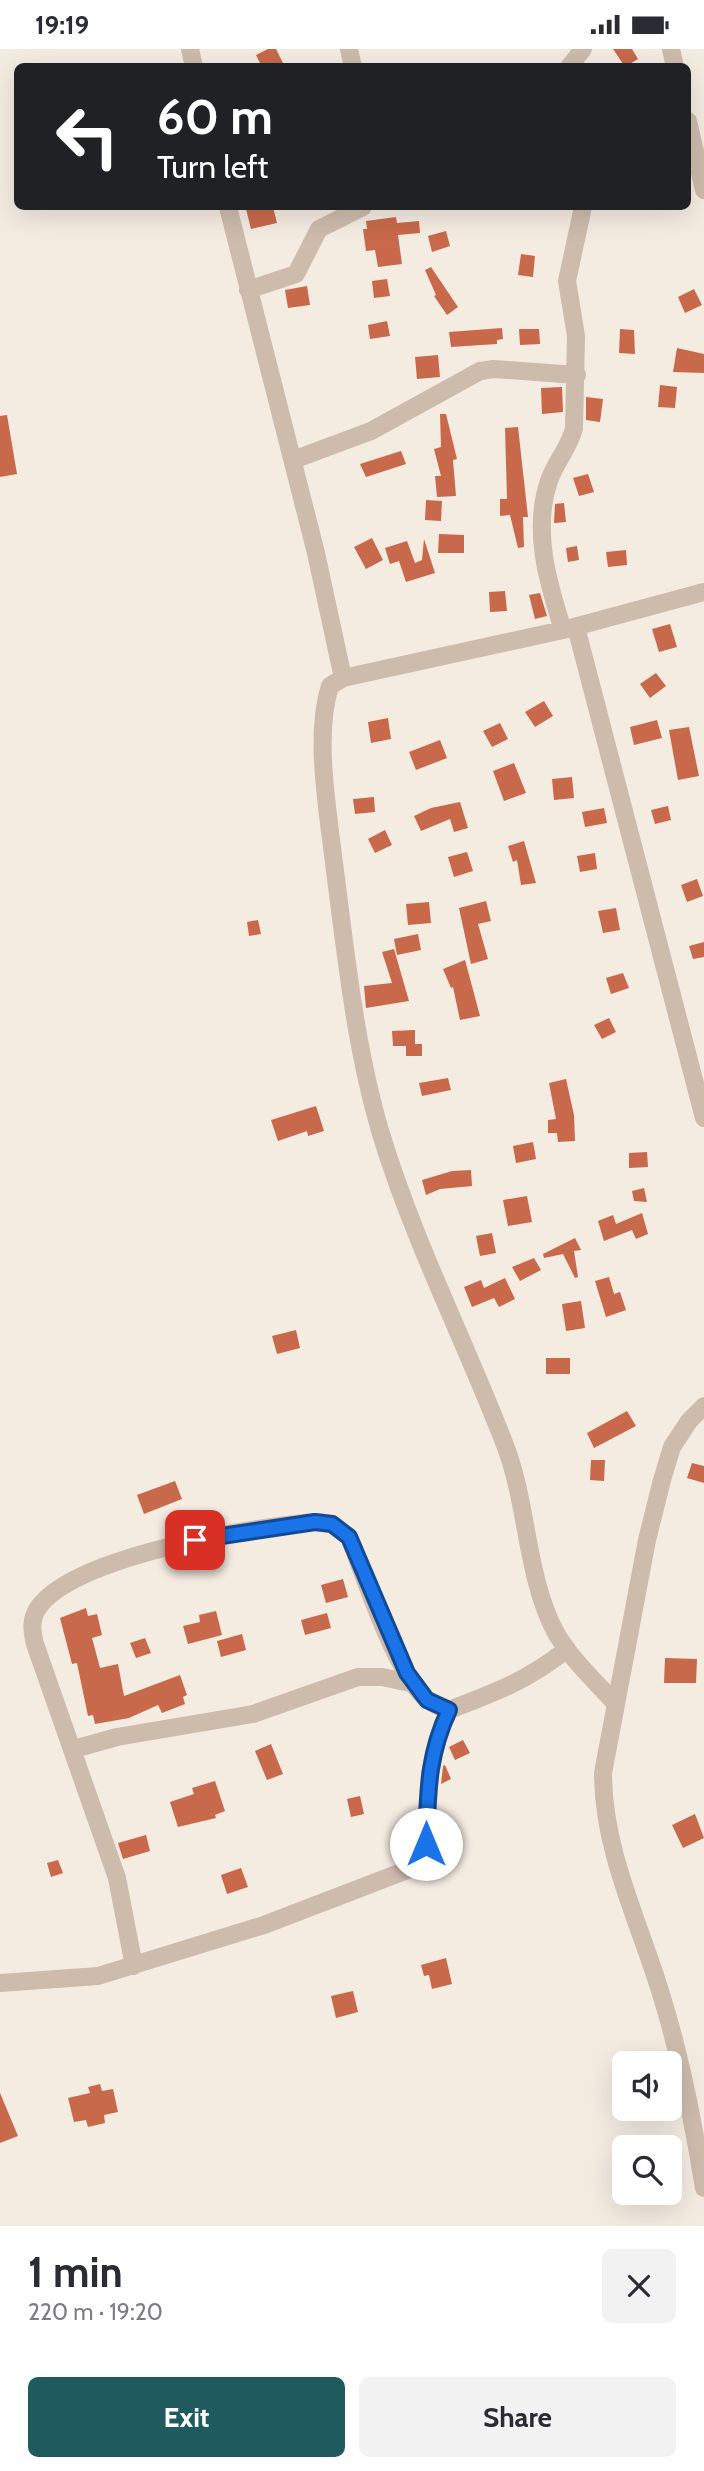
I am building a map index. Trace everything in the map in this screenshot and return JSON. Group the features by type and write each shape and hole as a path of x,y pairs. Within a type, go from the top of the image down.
{"street":[{"path":"572,63 583,49"},
{"path":"691,134 704,190"},
{"path":"229,210 293,460 343,678"},
{"path":"248,290 296,274 319,229 357,210"},
{"path":"582,210 567,281 576,336 577,375 573,435 549,482 544,511 546,576 569,629 704,1118"},
{"path":"293,460 371,431 481,371 494,369 577,375"},
{"path":"615,1703 567,1649 546,1609 507,1449 410,1219 366,1077 351,996 324,759 324,703 330,686 343,678 569,629 704,592"},
{"path":"704,1406 689,1421 672,1447 662,1480 603,1773 603,1807 611,1845 665,2008 689,2099 704,2188"},
{"path":"134,1966 117,1878 35,1644 32,1626 38,1608 58,1590 83,1576 195,1540 315,1522 343,1529 415,1684 427,1700 449,1710 522,1682 567,1649"},
{"path":"74,1749 117,1737 253,1714 358,1677 382,1677 415,1684"},
{"path":"0,1983 98,1976 134,1966 264,1925 419,1864 426,1851 428,1776 437,1739 449,1710"}],"building":[{"path":"268,49 276,49 283,63 260,63 256,55"},
{"path":"613,49 632,49 638,59 632,63 622,63"},
{"path":"246,210 274,210 277,223 251,229"},
{"path":"396,217 397,223 419,221 420,233 398,235 402,264 378,267 375,250 366,251 363,229 367,229 366,221"},
{"path":"446,231 450,246 432,252 428,236"},
{"path":"521,254 535,256 533,277 518,275"},
{"path":"431,267 458,307 447,315 434,296 436,295 425,270"},
{"path":"387,279 390,296 374,298 372,281"},
{"path":"307,286 310,305 288,308 285,290"},
{"path":"694,289 702,305 685,313 678,297"},
{"path":"387,321 390,336 370,339 368,325"},
{"path":"502,328 503,339 497,340 497,344 451,347 449,332"},
{"path":"519,329 539,329 540,344 520,345"},
{"path":"620,329 634,330 635,354 619,353"},
{"path":"677,348 704,354 704,373 673,372"},
{"path":"438,355 440,377 417,379 415,357"},
{"path":"660,385 677,387 675,408 658,407"},
{"path":"562,387 563,412 542,414 541,388"},
{"path":"586,397 603,399 600,422 586,420"},
{"path":"440,414 446,414 457,459 453,460 456,496 437,497 435,476 441,476 434,449 441,447"},
{"path":"7,415 17,474 0,477 0,416"},
{"path":"518,427 528,517 523,517 524,547 518,548 510,515 500,516 500,499 507,499 505,428"},
{"path":"401,451 406,464 366,477 360,464"},
{"path":"588,474 594,492 579,496 573,478"},
{"path":"426,500 442,501 441,521 425,520"},
{"path":"564,503 566,522 554,523 555,504"},
{"path":"439,534 464,535 464,553 438,553"},
{"path":"372,538 383,560 366,569 354,547"},
{"path":"424,539 435,573 406,582 399,561 390,564 385,548 407,541 415,563 422,560"},
{"path":"577,546 579,560 568,562 566,548"},
{"path":"626,550 627,565 608,567 606,552"},
{"path":"505,591 507,611 490,612 489,592"},
{"path":"540,593 547,616 535,619 529,595"},
{"path":"670,624 677,647 659,652 652,629"},
{"path":"656,673 666,686 650,698 640,684"},
{"path":"544,701 553,716 535,727 525,712"},
{"path":"388,718 391,739 371,743 368,722"},
{"path":"657,720 662,738 634,745 630,727"},
{"path":"500,723 508,739 492,747 483,731"},
{"path":"689,727 699,776 678,780 669,730"},
{"path":"440,740 447,758 416,770 409,752"},
{"path":"514,763 526,793 504,801 493,771"},
{"path":"572,777 574,798 554,800 552,779"},
{"path":"374,797 375,812 355,814 353,799"},
{"path":"460,802 468,828 454,832 450,819 421,831 414,816 431,808"},
{"path":"668,806 671,820 655,824 651,810"},
{"path":"604,808 607,823 585,827 582,812"},
{"path":"385,830 392,845 375,853 368,839"},
{"path":"524,841 536,883 521,885 517,860 513,862 508,846"},
{"path":"467,852 473,871 454,877 448,857"},
{"path":"595,853 597,869 580,872 577,856"},
{"path":"697,879 703,896 687,902 681,885"},
{"path":"486,901 491,921 478,924 488,959 471,964 459,908"},
{"path":"429,902 431,923 408,925 406,904"},
{"path":"616,908 620,930 603,933 598,911"},
{"path":"258,920 261,934 249,936 247,922"},
{"path":"418,934 421,950 397,955 394,939"},
{"path":"704,942 704,957 693,959 689,946"},
{"path":"394,949 409,1001 366,1008 364,986 392,983 382,952"},
{"path":"465,960 480,1016 460,1020 453,987 451,988 443,969"},
{"path":"623,973 629,988 611,994 606,978"},
{"path":"609,1018 616,1032 602,1039 594,1025"},
{"path":"415,1030 415,1044 422,1044 422,1056 406,1056 406,1046 393,1046 392,1031"},
{"path":"448,1078 451,1090 422,1096 419,1083"},
{"path":"566,1079 574,1115 575,1141 558,1142 557,1133 548,1133 548,1120 556,1119 549,1083"},
{"path":"316,1106 324,1131 308,1136 307,1131 278,1141 271,1120"},
{"path":"533,1142 536,1159 516,1163 513,1146"},
{"path":"647,1152 648,1167 629,1168 629,1153"},
{"path":"471,1170 472,1186 440,1189 426,1195 422,1180 452,1171"},
{"path":"644,1188 647,1202 634,1201 632,1191"},
{"path":"527,1196 532,1222 508,1226 503,1200"},
{"path":"642,1213 648,1234 636,1239 632,1230 604,1241 598,1221 613,1215 616,1224"},
{"path":"492,1233 496,1253 480,1256 476,1236"},
{"path":"575,1238 581,1250 574,1251 578,1277 575,1278 563,1254 544,1258 543,1254"},
{"path":"534,1258 541,1270 520,1281 512,1267"},
{"path":"609,1277 614,1294 620,1292 626,1310 606,1317 595,1281"},
{"path":"505,1278 515,1299 499,1307 494,1298 472,1307 464,1287 481,1280 484,1288"},
{"path":"581,1301 585,1328 566,1331 562,1304"},
{"path":"296,1330 300,1348 277,1354 272,1336"},
{"path":"546,1358 570,1358 570,1374 546,1374"},
{"path":"627,1411 636,1426 594,1448 587,1433"},
{"path":"591,1460 605,1460 604,1481 590,1480"},
{"path":"692,1463 704,1466 704,1483 687,1478"},
{"path":"175,1481 182,1499 144,1514 137,1495"},
{"path":"343,1579 348,1597 326,1603 321,1585"},
{"path":"86,1608 88,1616 97,1614 102,1635 92,1638 100,1668 118,1664 124,1696 180,1675 187,1695 183,1697 185,1704 162,1713 158,1705 129,1718 95,1724 93,1715 88,1716 77,1663 72,1664 60,1618"},
{"path":"216,1611 222,1635 188,1644 183,1626 200,1622 199,1615"},
{"path":"327,1613 331,1628 305,1635 301,1620"},
{"path":"242,1634 246,1650 221,1657 217,1641"},
{"path":"145,1638 151,1653 136,1658 130,1643"},
{"path":"665,1658 697,1659 696,1683 664,1683"},
{"path":"463,1740 470,1753 455,1760 449,1747"},
{"path":"271,1744 283,1774 267,1780 255,1751"},
{"path":"445,1765 451,1779 441,1784 443,1766"},
{"path":"215,1781 225,1811 215,1815 216,1818 178,1827 170,1802 194,1794 192,1788"},
{"path":"360,1796 364,1814 351,1817 347,1799"},
{"path":"695,1814 704,1838 683,1848 672,1825"},
{"path":"146,1835 150,1851 123,1859 118,1843"},
{"path":"58,1860 63,1873 51,1877 47,1863"},
{"path":"241,1868 248,1887 227,1894 221,1875"},
{"path":"446,1958 452,1984 432,1989 429,1975 424,1976 421,1965"},
{"path":"353,1991 358,2012 336,2018 331,1996"},
{"path":"100,2084 102,2091 113,2089 118,2112 104,2115 105,2123 88,2127 86,2120 74,2122 68,2098 90,2093 88,2087"},
{"path":"0,2093 18,2136 0,2143"}],"route":[{"path":"195,1540 315,1522 332,1524 343,1529 349,1537 407,1673 427,1700 449,1710 437,1739 428,1776 426,1844"}]}
